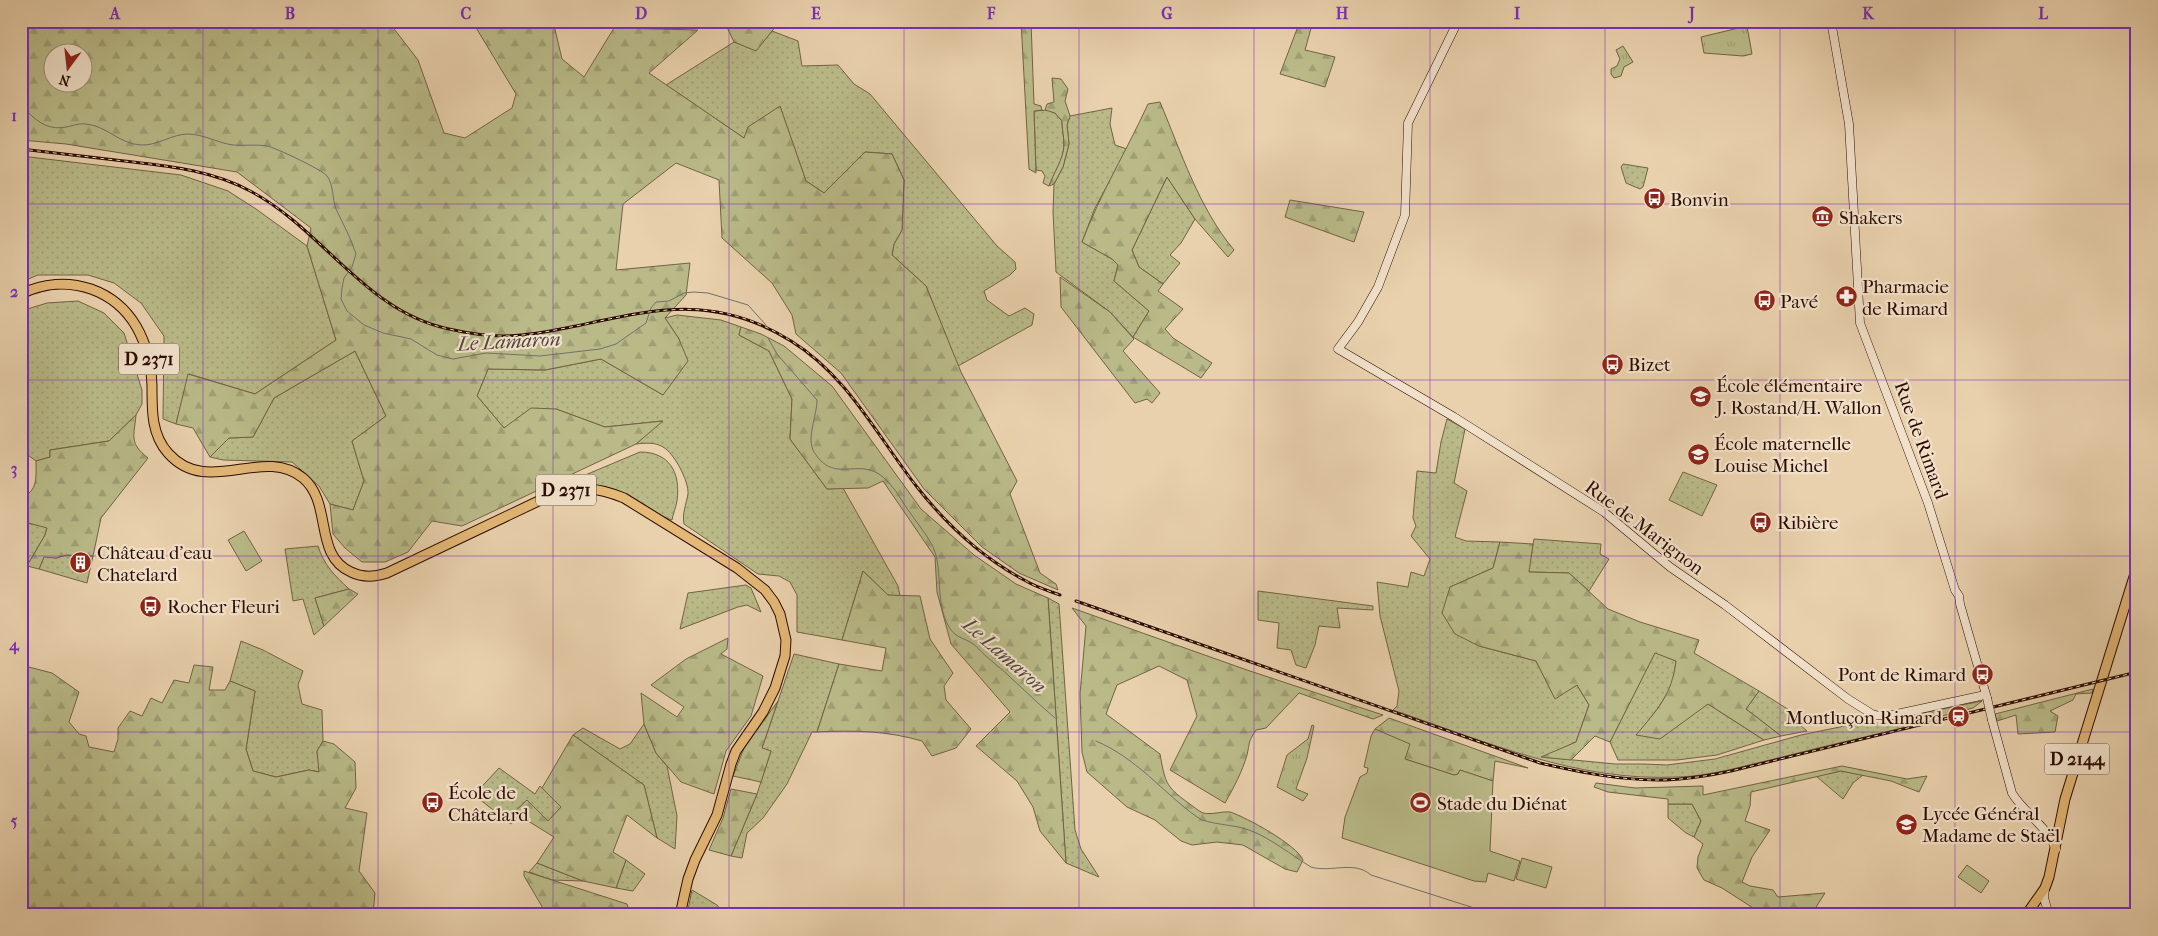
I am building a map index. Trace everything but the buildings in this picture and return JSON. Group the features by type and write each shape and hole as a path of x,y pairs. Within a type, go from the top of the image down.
{"main road":[{"name":"D 2371","path":"21,290 44,283 72,282 98,288 122,303 136,318 149,343 154,372 156,418 166,445 177,457 196,467 232,471"},
{"name":"D 2371","path":"21,294 43,286 66,284 93,290 116,303 135,323 146,346 151,370 154,424 164,448 175,460 194,470 212,473 273,467 291,472 302,478 313,489 319,501 326,540 334,558 351,572 372,576 400,568 549,496 567,490 587,488 606,491 624,498 737,568 765,590 774,602 784,625 785,656 782,670 768,702 736,751 717,816 695,860 688,879 680,915"},
{"name":"D 2144","path":"2035,900 2059,830 2065,799 2096,694 2137,566"},
{"name":"D 2144","path":"2026,915 2045,888 2054,845"}],"street":[{"name":"Rue de Marignon","path":"1458,21 1408,123 1405,215 1378,286 1358,322 1338,349 1470,427 1604,512 1670,567 1725,605 1848,700 1872,714 1883,717 1986,696"},
{"name":"Rue de Rimard","path":"1831,21 1849,124 1860,323 1928,503 1955,590 1959,596 2012,792 2018,803 2050,835 2054,845"},
{"path":"2045,888 2047,911"},
{"path":"2035,900 2047,911"}],"green space":[{"path":"21,21 388,21 418,60 444,133 465,138 512,108 516,94 472,21 553,21 562,59 584,77 614,28 698,30 649,73 744,138 748,127 780,106 806,181 824,193 865,152 892,154 904,180 902,230 894,244 892,255 926,286 961,372 1017,481 1010,494 1040,573 1056,584 1058,590 1019,573 982,547 924,489 841,373 796,334 792,315 772,283 722,238 719,180 676,163 623,204 616,270 690,263 686,295 665,318 679,339 688,361 663,395 601,359 545,370 488,369 477,396 504,428 531,408 556,409 605,427 663,421 636,444 462,526 432,521 408,552 385,562 362,562 345,548 333,534 330,504 353,510 364,481 352,441 386,416 355,351 274,398 253,437 229,438 210,457 193,428 176,424 188,374 255,394 336,340 307,246 311,228 237,172 66,144 21,140"},
{"path":"724,21 780,21 756,51 734,42"},
{"path":"1021,21 1031,22 1034,104 1041,106 1042,110 1034,111 1036,173 1029,169"},
{"path":"1300,21 1313,21 1305,50 1335,57 1325,87 1280,74"},
{"path":"1747,26 1752,54 1743,56 1704,53 1701,37"},
{"path":"772,31 798,41 802,66 838,65 854,84 870,94 997,246 1015,262 1016,269 1010,275 984,291 987,300 1009,316 1025,308 1034,314 1032,325 958,366 926,286 892,255 894,244 902,230 904,180 892,154 865,152 824,193 806,181 780,107 744,138 666,85 734,42 756,50"},
{"path":"1623,46 1633,62 1624,67 1621,76 1614,78 1611,74 1611,69 1617,66 1620,59 1616,50"},
{"path":"1052,78 1061,79 1068,89 1065,101 1070,116 1067,125 1069,144 1063,167 1054,184 1049,186 1064,150 1062,121 1055,113 1045,110 1047,104 1054,102"},
{"path":"1160,102 1183,160 1201,198 1222,234 1234,250 1228,257 1195,219 1167,177 1132,250 1139,267 1163,284 1158,291 1183,309 1165,329 1173,338 1212,363 1201,378 1133,337 1149,311 1114,281 1118,265 1112,259 1082,242 1097,207 1148,104"},
{"path":"1112,108 1110,124 1115,145 1127,149 1095,208 1082,242 1112,259 1118,265 1114,281 1149,311 1133,337 1110,312 1056,272 1053,212 1054,184 1063,167 1069,144 1067,125 1070,116"},
{"path":"1050,110 1062,121 1064,150 1049,186 1043,183 1045,176 1042,171 1036,170 1034,111"},
{"path":"21,156 181,175 228,191 307,246 336,340 255,394 189,374 176,424 163,419 164,336 141,303 114,283 88,275 38,275 21,282"},
{"path":"1623,164 1648,168 1643,187 1640,189 1626,183 1621,167"},
{"path":"1167,177 1195,219 1181,243 1170,255 1180,263 1163,284 1139,267 1132,250"},
{"path":"1290,200 1364,212 1354,242 1285,217"},
{"path":"1060,277 1110,312 1134,339 1123,351 1160,393 1152,403 1147,399 1135,403 1061,307"},
{"path":"78,301 104,313 124,333 142,390 142,404 136,415 109,441 50,450 50,457 36,461 21,450 21,311 47,303"},
{"path":"677,315 721,320 741,327 739,335 769,351 792,399 790,439 827,489 843,488 898,586 900,596 888,595 863,571 842,640 797,632 797,595 790,582 779,576 758,574 684,524 688,488 676,461 660,445 650,443 636,444 662,421 605,427 556,409 504,428 477,396 488,369 545,370 601,359 663,395 679,339 665,318"},
{"path":"741,327 761,334 784,346 832,386 921,509 974,555 1016,584 1048,598 1066,863 1040,831 1033,807 1017,781 976,746 1010,712 951,644 937,592 935,557 883,481 868,488 827,489 790,439 792,399 769,351 739,335"},
{"path":"355,351 386,416 352,441 364,481 353,510 330,504 319,486 292,462 223,460 210,457 229,438 253,437 274,398"},
{"path":"136,415 135,444 148,458 101,518 93,556 66,555 56,558 44,557 39,569 27,566 47,528 21,521 21,498 31,492 33,488 36,478 36,461 50,457 50,450 109,441"},
{"path":"1447,419 1465,429 1454,483 1467,491 1455,537 1466,541 1500,542 1493,568 1450,587 1479,646 1536,661 1555,698 1577,685 1589,705 1576,742 1543,757 1615,764 1667,765 1715,759 1801,735 1982,701 1973,708 1903,726 1903,728 1727,770 1703,775 1678,777 1641,777 1604,773 1568,766 1498,747 1393,710 1397,706 1399,691 1380,616 1377,582 1408,587 1411,572 1424,576 1430,559 1411,536 1416,526 1413,518 1417,471 1436,473"},
{"path":"640,452 650,453 666,460 675,473 678,491 672,520 623,493 602,486 581,485 556,489 559,486"},
{"path":"1683,472 1717,485 1702,516 1669,500"},
{"path":"21,522 47,527 45,535 27,566 21,564"},
{"path":"244,531 262,561 246,571 228,540"},
{"path":"1534,539 1601,544 1600,554 1609,559 1589,591 1569,573 1528,572"},
{"path":"1500,542 1533,544 1529,572 1569,573 1608,609 1640,622 1699,640 1694,653 1759,691 1746,709 1781,736 1764,740 1708,704 1660,739 1636,735 1651,718 1667,693 1674,673 1676,661 1655,653 1610,742 1595,736 1571,760 1541,757 1576,742 1589,705 1577,685 1555,699 1536,661 1479,646 1455,634 1442,613 1450,587 1493,568"},
{"path":"318,546 323,559 330,569 349,589 315,598 324,626 314,635 303,599 293,601 285,549"},
{"path":"66,555 93,556 87,583 39,569 44,556 56,558"},
{"path":"863,571 888,595 920,596 930,639 953,673 944,686 946,700 971,729 956,748 932,756 922,741 896,735 871,732 817,732 839,664 882,671 886,648 842,640"},
{"path":"746,585 751,588 761,612 747,605 680,629 688,593"},
{"path":"349,589 358,594 324,626 315,598"},
{"path":"1258,591 1373,606 1373,610 1337,608 1340,628 1319,626 1315,645 1306,668 1296,665 1291,650 1277,648 1279,623 1258,620"},
{"path":"1048,598 1059,604 1075,830 1081,849 1099,877 1066,863"},
{"path":"1072,608 1247,670 1383,715 1373,719 1299,693 1266,728 1256,730 1250,740 1247,755 1235,785 1225,803 1170,770 1197,716 1187,680 1159,666 1117,685 1106,714 1160,754 1165,777 1174,792 1203,813 1230,812 1259,825 1299,854 1303,860 1297,872 1285,869 1243,845 1217,842 1192,845 1181,841 1155,820 1127,807 1087,772 1082,752 1080,694 1086,626"},
{"path":"728,638 727,649 721,654 763,676 751,716 726,751 714,794 681,782 656,753 644,724 641,693 677,717 684,707 651,685 686,659"},
{"path":"241,641 303,671 298,685 302,704 322,710 323,741 317,752 320,772 309,770 276,777 253,771 246,749 255,691 230,681"},
{"path":"1655,652 1676,661 1673,684 1658,708 1637,735 1708,704 1764,740 1717,755 1677,760 1618,760 1610,742"},
{"path":"794,654 839,664 817,732 812,732 787,784 763,818 747,833 742,858 731,856 757,794 771,751 762,748"},
{"path":"21,665 52,673 79,692 69,722 79,734 86,736 89,747 114,752 118,739 118,728 130,711 142,716 151,698 162,703 174,680 189,683 194,665 213,667 209,690 225,690 230,681 255,691 246,749 253,771 276,777 309,770 319,772 317,751 323,741 334,744 355,762 356,788 345,808 367,813 359,871 375,893 373,915 21,915"},
{"path":"2093,689 2092,693 2076,694 2073,700 2050,711 2058,716 2055,732 2018,734 2016,715 1997,721 1995,714"},
{"path":"1759,691 1794,713 1794,720 1807,731 1781,736 1746,709"},
{"path":"778,701 762,748 771,751 761,782 733,776 744,748"},
{"path":"1389,718 1528,768 1495,761 1493,781 1460,770 1458,774 1454,775 1405,759 1375,729"},
{"path":"644,724 656,753 667,766 677,816 675,849 657,838 644,785 573,735 583,728 620,749 630,744"},
{"path":"1312,725 1314,726 1307,758 1296,789 1308,794 1303,801 1277,787 1287,755 1308,739"},
{"name":"Stade du Diénat","path":"1375,729 1410,744 1405,759 1454,775 1458,774 1460,770 1493,781 1490,851 1520,861 1514,881 1488,873 1486,882 1474,881 1342,838 1345,817 1360,777 1367,773 1368,768 1364,767 1371,736"},
{"path":"573,735 644,785 657,838 627,815 613,852 626,860 616,888 583,881 537,863 554,837 520,816 511,824 506,820 527,800 548,821 561,807 542,788"},
{"path":"1842,766 1907,779 1927,776 1919,792 1891,781 1841,771 1751,792 1750,806 1745,821 1770,830 1752,857 1742,882 1750,886 1773,890 1778,897 1825,893 1811,915 1764,915 1722,888 1704,880 1697,868 1698,857 1703,844 1694,837 1701,821 1692,804 1668,804 1668,799 1608,792 1594,787 1596,783 1635,788 1703,786 1703,795"},
{"path":"499,768 535,794 540,786 561,807 548,821 527,800 506,820 474,795"},
{"path":"1841,771 1863,775 1853,783 1843,799 1816,776"},
{"path":"731,789 757,794 731,856 709,850 723,818"},
{"path":"1668,804 1692,804 1701,821 1694,837 1668,818"},
{"path":"1522,858 1552,867 1546,888 1516,879"},
{"path":"626,860 645,874 633,891 616,888"},
{"path":"537,863 583,881 552,880 529,872"},
{"path":"1967,865 1989,881 1981,893 1958,877"},
{"path":"524,871 627,904 630,915 547,915 524,876"},
{"path":"692,890 717,905 725,915 687,915"}],"waterway":[{"name":"Le Lamaron","path":"21,105 41,123 52,127 59,128 80,124 93,125 133,144 141,145 153,144 176,136 194,134 233,145 267,146 288,154 324,173 329,180 336,209 356,254 352,267 344,278 342,288 341,299 347,311 364,325 383,333 411,339 437,355 453,359 486,353 540,356 600,349 616,344 646,323 651,308 656,302 669,301 684,293 694,292 708,293 748,305 766,325"},
{"name":"Le Lamaron","path":"768,338 777,354 817,400 811,434 814,452 822,462 831,468 869,470 879,474 892,487 933,547 937,560 943,611 951,630 974,645 1055,718"},
{"name":"Le Lamaron","path":"1096,741 1111,748 1137,766 1184,807 1202,820 1243,828 1257,833 1311,867 1326,869 1357,868 1371,875 1496,915"}],"railway":[{"path":"21,149 173,167 206,174 237,185 277,208 369,288 393,306 420,320 449,329 490,335 522,335 552,331 636,314 688,309 713,311 764,326 791,341 829,371 860,408 902,468 928,501 967,540 1010,572 1034,585 1060,595"},
{"path":"1076,601 1540,763 1628,779 1667,780 1731,771 2137,672"}],"place":[{"name":"Bonvin","path":"1654,199"},
{"name":"Shakers","path":"1823,217"},
{"name":"Pharmacie de Rimard","path":"1846,297"},
{"name":"Pavé","path":"1764,301"},
{"name":"Bizet","path":"1612,364"},
{"name":"École élémentaire J. Rostand/H. Wallon","path":"1700,396"},
{"name":"École maternelle Louise Michel","path":"1698,454"},
{"name":"Ribière","path":"1761,522"},
{"name":"Château d'eau Chatelard","path":"81,563"},
{"name":"Rocher Fleuri","path":"151,606"},
{"name":"Pont de Rimard","path":"1982,674"},
{"name":"Montluçon-Rimard","path":"1958,717"},
{"name":"École de Châtelard","path":"432,803"},
{"name":"Stade du Diénat","path":"1421,803"},
{"name":"Lycée Général Madame de Staël","path":"1906,824"}]}
